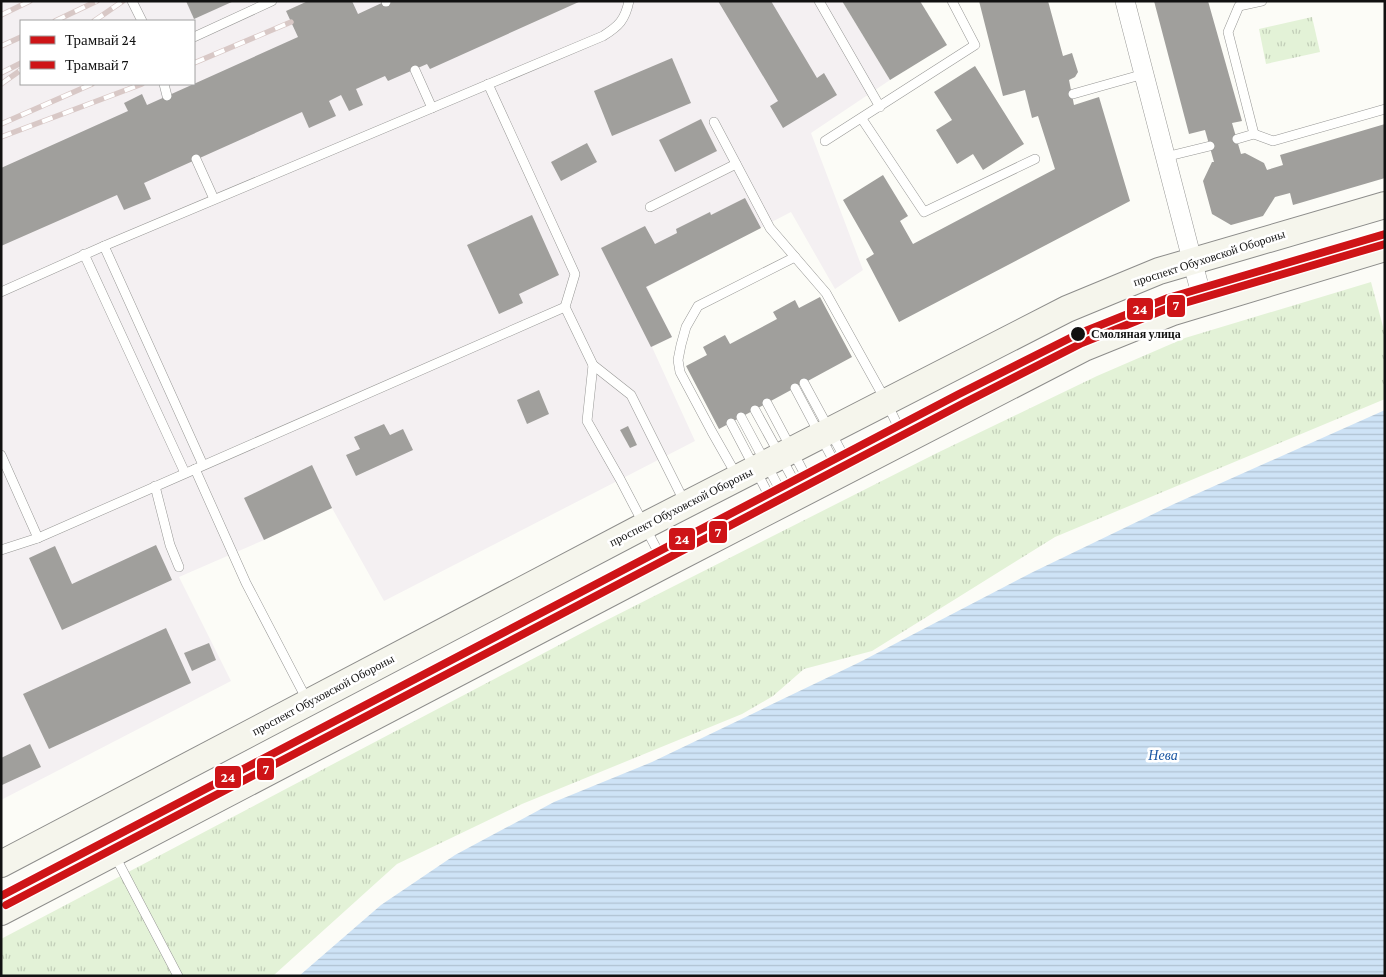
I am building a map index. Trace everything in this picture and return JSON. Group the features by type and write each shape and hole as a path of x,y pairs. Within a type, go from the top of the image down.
{"main road":[{"name":"проспект Обуховской Обороны","path":"1,864 644,526 1067,309 1159,271 1385,205"},
{"path":"1,912 904,440 1084,348 1203,302 1385,248"}],"street":[{"path":"1125,1 1203,302"}],"lane":[{"path":"132,1 142,20"},
{"path":"195,37 272,1"},
{"path":"1,292 84,254 603,36 618,27 627,12 629,1"},
{"path":"819,1 880,107"},
{"path":"826,142 975,44 952,1"},
{"path":"1254,134 1228,32 1239,6 1262,1"},
{"path":"415,70 432,108"},
{"path":"1073,94 1144,74"},
{"path":"488,84 575,274 565,307 593,365 631,396 686,505"},
{"path":"164,85 167,96"},
{"path":"1237,139 1254,134 1273,140 1385,109"},
{"path":"862,119 924,212 1035,159"},
{"path":"714,122 770,228 826,293 886,401 904,440"},
{"path":"1166,157 1210,146"},
{"path":"196,159 214,199"},
{"path":"650,208 736,164"},
{"path":"104,246 199,467 246,583 308,702"},
{"path":"84,254 185,473"},
{"path":"794,257 698,306 686,327 678,360 680,372 712,432 766,463 794,498"},
{"path":"1,550 38,538 565,307"},
{"path":"593,365 587,421 620,478 664,565"},
{"path":"804,383 825,433 845,471"},
{"path":"795,388 825,433"},
{"path":"766,463 767,403"},
{"path":"755,410 766,463"},
{"path":"741,417 766,463 794,498"},
{"path":"731,423 794,498"},
{"path":"1,454 38,538"},
{"path":"155,486 170,545 180,567"},
{"path":"114,854 178,976"}],"shaded area":[{"path":"1,1 842,1 890,80 811,133 863,270 835,289 791,212 647,287 672,337 652,347 695,441 384,601 332,508 179,577 231,681 1,800"}],"green space":[{"path":"1312,17 1320,52 1266,64 1259,29"},
{"path":"1371,282 1385,334 1385,399 1055,537 872,651 804,669 773,696 742,714 522,804 397,864 274,975 1,976 1,939 597,625 937,453 1097,376 1185,338"}],"water":[{"name":"Нева","path":"1385,410 1385,976 299,976 381,905 455,855 554,802 652,762 860,662 1033,572 1174,504"}],"building":[{"path":"186,1 234,1 194,19"},
{"path":"308,1 352,1 358,14 386,1 581,1 430,69 427,64 388,81 385,76 356,89 363,105 349,111 341,95 329,101 336,116 309,128 302,112 144,183 151,199 124,210 117,195 1,246 1,168 128,111 124,103 142,94 147,105 298,37 286,11"},
{"path":"718,1 771,1 817,78 824,73 837,95 783,128 770,106 778,101"},
{"path":"842,1 920,1 947,45 890,80"},
{"path":"979,1 1048,1 1063,56 1072,53 1078,72 1075,77 1069,80 1074,105 1099,97 1130,201 899,322 866,259 874,254 843,200 883,175 908,216 900,221 913,244 1055,169 1038,116 1032,118 1025,90 1003,96"},
{"path":"1154,1 1208,1 1242,121 1232,123 1241,154 1245,153 1264,163 1267,170 1283,165 1280,155 1385,124 1385,178 1293,205 1290,193 1275,197 1263,216 1231,225 1212,214 1203,181 1212,162 1214,162 1205,130 1189,134"},
{"path":"672,58 691,103 612,136 594,91"},
{"path":"975,66 1024,144 983,170 973,154 957,164 936,130 952,120 934,92"},
{"path":"701,119 717,151 675,172 659,140"},
{"path":"587,143 597,162 561,181 551,162"},
{"path":"745,198 761,228 646,287 672,337 651,347 601,248 645,226 655,244 677,233 676,229 710,212 711,215"},
{"path":"532,215 559,275 519,294 523,303 499,314 467,245"},
{"path":"820,297 852,357 719,429 686,366 707,355 703,347 725,335 730,344 777,319 773,312 795,300 799,308"},
{"path":"539,390 549,414 527,424 517,400"},
{"path":"384,424 390,435 403,429 413,450 356,476 346,455 360,449 354,437"},
{"path":"628,426 637,445 630,448 620,430"},
{"path":"312,465 332,508 264,540 244,498"},
{"path":"156,545 172,580 62,630 29,558 55,546 72,584"},
{"path":"166,628 191,683 49,749 23,694"},
{"path":"209,643 216,660 192,671 184,653"},
{"path":"30,744 41,767 2,785 1,758"}],"railway":[{"path":"1,15 30,1"},
{"path":"57,20 97,1"},
{"path":"95,20 123,1"},
{"path":"195,63 291,22"},
{"path":"1,46 20,37"},
{"path":"1,73 20,64"},
{"path":"1,84 20,71"},
{"path":"1,124 90,85"},
{"path":"1,137 139,85"}],"tram line":[{"name":"24","path":"1,896 959,394 1078,334 1168,298 1385,234"},
{"name":"7","path":"6,905 1082,343 1171,307 1385,244"}],"place":[{"name":"Смоляная улица","path":"1078,334"}]}
